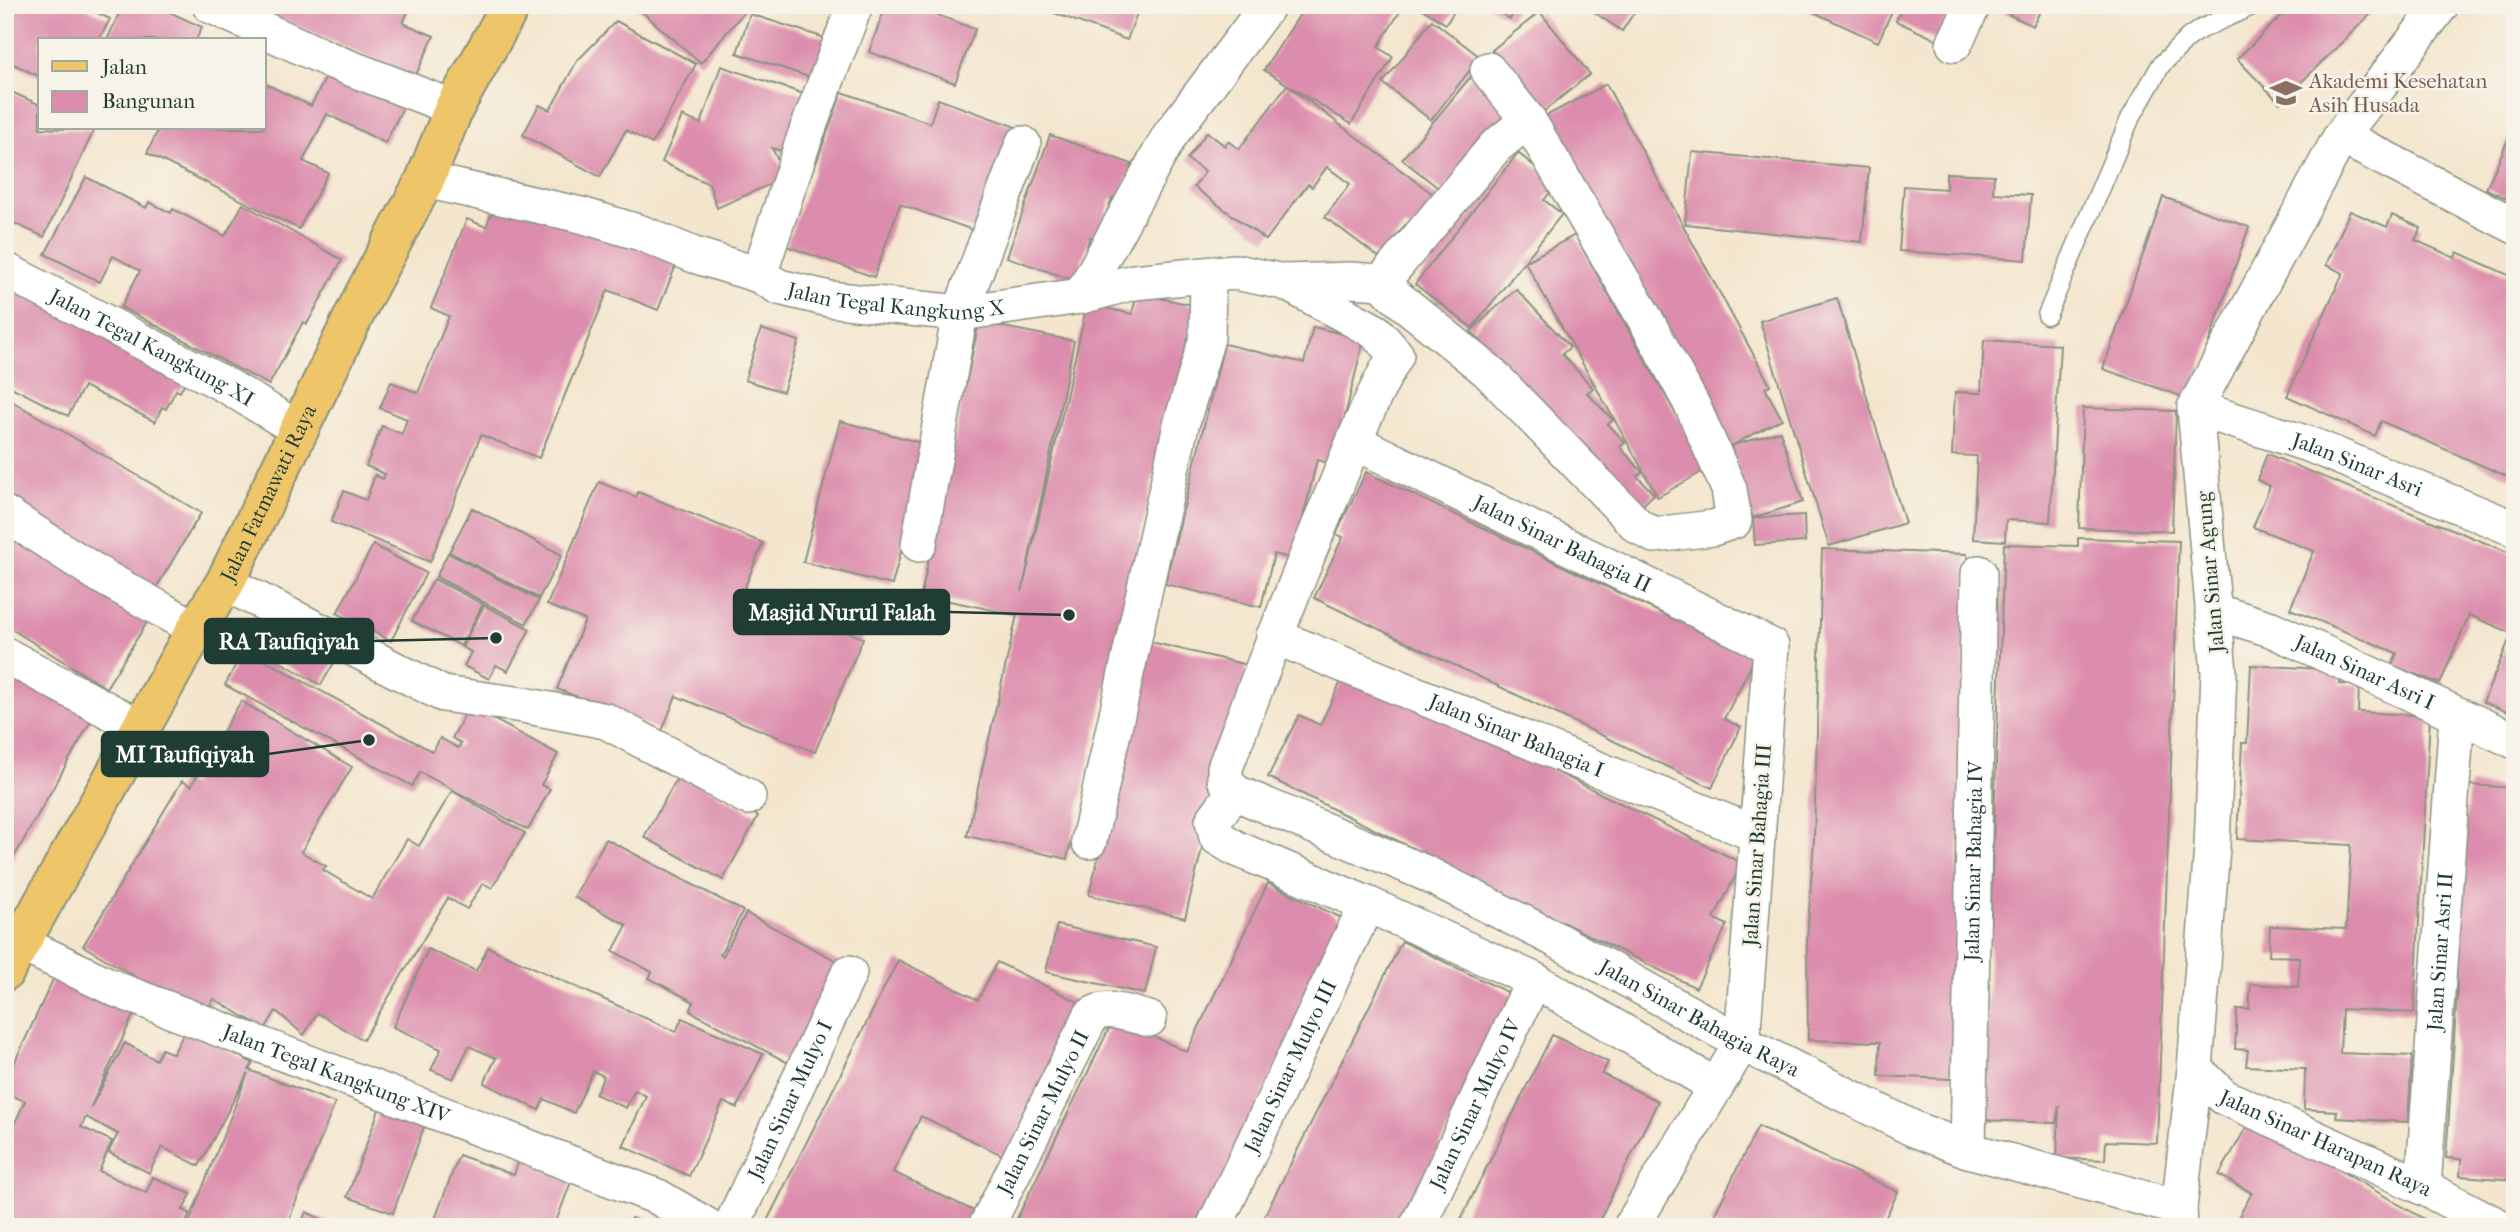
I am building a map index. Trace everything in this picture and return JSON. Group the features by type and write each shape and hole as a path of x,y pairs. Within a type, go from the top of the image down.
{"main road":[{"name":"Jalan Fatmawati Raya","path":"10,950 225,583 364,295 425,180 454,108 511,5"}],"street":[{"path":"210,5 332,61 454,108"},
{"path":"759,275 804,139 855,5"},
{"path":"1081,296 1170,135 1268,5"},
{"path":"1954,44 1973,5"},
{"path":"2195,408 2341,136 2441,5"},
{"path":"1488,70 1528,120 1647,322 1693,407 1729,489 1734,520 1713,528 1654,535 1638,526 1488,371 1381,282 1495,147 1528,120"},
{"path":"2341,136 2515,226"},
{"path":"919,544 960,313 1023,144"},
{"name":"Jalan Tegal Kangkung X","path":"425,180 581,215 641,233 694,255 759,275 779,287 829,299 960,313 1081,296 1135,282 1235,272 1284,282 1381,282"},
{"name":"Jalan Tegal Kangkung XI","path":"5,270 229,387 298,429"},
{"path":"1089,841 1181,425 1207,338 1208,275"},
{"path":"1284,282 1376,332 1396,355 1383,377 1354,442 1274,636 1224,768 1225,779 1234,792 1213,821 1217,837 1235,848 1534,980 1716,1086"},
{"name":"Jalan Sinar Asri","path":"2195,408 2311,444 2515,529"},
{"name":"Jalan Sinar Agung","path":"2180,1218 2195,1069 2219,686 2195,408"},
{"name":"Jalan Sinar Bahagia II","path":"1354,442 1771,646"},
{"path":"5,514 103,577 196,629"},
{"name":"Jalan Sinar Bahagia IV","path":"1968,1150 1979,573"},
{"path":"225,583 443,694 523,705 606,721 748,797"},
{"name":"Jalan Sinar Asri I","path":"2213,611 2271,629 2515,741"},
{"name":"Jalan Sinar Bahagia I","path":"1274,636 1758,835"},
{"name":"Jalan Sinar Bahagia III","path":"1742,1043 1771,646"},
{"path":"5,655 141,728"},
{"name":"Jalan Sinar Asri II","path":"2423,1187 2457,716"},
{"name":"Jalan Sinar Bahagia Raya","path":"1234,792 1425,873 1553,938 1742,1043 1914,1129 1968,1150 2180,1218"},
{"name":"Jalan Sinar Mulyo III","path":"1214,1227 1367,904"},
{"name":"Jalan Tegal Kangkung XIV","path":"10,950 658,1197 709,1227"},
{"name":"Jalan Sinar Mulyo I","path":"732,1227 849,973"},
{"name":"Jalan Sinar Mulyo IV","path":"1417,1227 1534,980"},
{"name":"Jalan Sinar Mulyo II","path":"986,1227 1091,1016 1097,1011 1107,1010 1149,1019"},
{"path":"1632,1227 1742,1043"},
{"name":"Jalan Sinar Harapan Raya","path":"2195,1069 2224,1097 2423,1187 2500,1227"}],"lane":[{"path":"2048,315 2130,119 2161,65 2201,29 2254,5"}],"building":[{"path":"5,5 81,5 110,19 100,38 38,38 38,76 5,60"},
{"path":"123,5 173,5 169,12 202,27 197,38 108,38"},
{"path":"268,5 411,5 403,23 434,36 415,77 274,16 277,9"},
{"path":"634,5 750,5 701,63"},
{"path":"886,5 911,5 975,29 955,83 869,52"},
{"path":"1033,5 1140,5 1127,40"},
{"path":"1306,5 1404,5 1378,47 1393,57 1351,124 1264,70"},
{"path":"1416,5 1458,5 1446,24"},
{"path":"1487,5 1518,5 1510,19"},
{"path":"1590,5 1639,5 1622,31 1588,8"},
{"path":"1798,5 1895,5 1878,42"},
{"path":"1903,5 1954,5 1937,40 1896,21"},
{"path":"1989,5 2043,5 2033,26"},
{"path":"2292,5 2380,5 2280,103 2237,59"},
{"path":"1540,12 1590,74 1543,112 1492,50"},
{"path":"750,14 828,39 815,79 737,53"},
{"path":"1432,20 1480,57 1431,120 1383,83"},
{"path":"616,21 696,64 652,144 626,130 600,177 523,135 539,105 550,110 577,61"},
{"path":"333,63 407,100 385,143 327,114 303,161 328,173 299,229 147,153 158,130 266,130 266,84 311,106"},
{"path":"721,66 804,94 784,152 772,148 786,177 717,208 709,184 662,162 682,116 701,124"},
{"path":"1473,74 1517,110 1442,191 1402,159"},
{"path":"1606,84 1770,385 1765,388 1782,419 1727,448 1546,116"},
{"path":"1287,85 1442,201 1417,235 1405,225 1380,258 1325,217 1350,184 1327,167 1312,187 1308,184 1266,240 1194,187 1205,172 1187,159 1207,132 1225,146 1228,141 1239,149"},
{"path":"5,89 38,104 38,130 94,130 44,237 5,219"},
{"path":"842,92 930,123 938,99 1019,128 981,233 900,204 874,277 786,246"},
{"path":"2515,124 2515,202 2486,189"},
{"path":"1050,135 1132,164 1119,200 1112,198 1097,240 1090,237 1075,281 1007,257"},
{"path":"1692,152 1869,168 1862,242 1685,224"},
{"path":"1518,153 1557,184 1544,200 1562,214 1472,328 1415,284"},
{"path":"1946,173 1994,175 1993,193 2031,195 2026,260 1899,251 1904,186 1946,189"},
{"path":"86,177 146,208 149,202 171,213 173,209 225,236 243,204 342,260 307,324 303,322 269,385 121,307 140,271 113,256 100,282 45,254"},
{"path":"2163,197 2249,227 2189,399 2103,369"},
{"path":"496,201 678,260 658,310 608,290 539,458 481,435 430,562 331,522 344,491 366,500 375,475 383,479 385,474 366,466 382,426 402,434 407,419 380,408 391,382 418,393 449,316 431,308 467,219 486,227"},
{"path":"2350,211 2387,227 2392,215 2421,228 2415,240 2455,258 2457,252 2515,278 2515,480 2381,421 2375,436 2287,396 2343,273 2326,265"},
{"path":"1575,235 1707,469 1658,497 1525,262"},
{"path":"5,277 191,371 180,392 176,390 166,409 162,407 155,422 84,386 68,416 5,384"},
{"path":"1516,289 1570,347 1562,354 1593,388 1587,393 1613,420 1608,424 1625,442 1620,447 1642,472 1637,476 1654,494 1639,509 1471,331"},
{"path":"1137,293 1202,307 1183,390 1174,388 1067,859 967,836 1017,615 921,595 979,322 1074,341 1022,592 1087,304 1132,314"},
{"path":"1837,298 1905,523 1829,546 1760,321"},
{"path":"1313,327 1364,339 1333,464 1317,460 1293,559 1274,554 1261,607 1165,584 1224,344 1304,363"},
{"path":"761,329 799,341 783,392 745,380"},
{"path":"1984,340 2060,345 2050,522 2006,520 2005,541 1973,539 1977,456 1952,455 1955,392 1981,393"},
{"path":"5,397 201,513 150,598 5,504"},
{"path":"2083,408 2176,411 2172,531 2079,528"},
{"path":"840,421 929,445 892,585 803,562"},
{"path":"1780,431 1803,502 1753,518 1731,446"},
{"path":"2267,454 2515,555 2515,715 2483,702 2512,633 2469,615 2440,684 2392,665 2397,653 2290,609 2314,551 2253,527 2270,486 2257,480"},
{"path":"1366,472 1755,658 1724,719 1741,727 1712,788 1314,598 1343,537 1336,534"},
{"path":"599,482 636,497 638,492 763,543 744,589 863,638 815,752 676,696 662,731 557,689 585,620 547,605"},
{"path":"472,508 562,555 539,598 449,552"},
{"path":"1804,515 1805,542 1755,545 1753,518"},
{"path":"5,535 151,616 106,688 5,625"},
{"path":"2078,538 2179,541 2157,1143 2106,1141 2105,1160 2057,1158 2059,1106 2056,1123 1983,1120 2004,544 2078,546"},
{"path":"373,545 426,573 391,641 337,613"},
{"path":"1822,549 1967,554 1952,1079 1879,1076 1880,1042 1808,1040 1807,940 1814,839"},
{"path":"448,553 539,600 526,624 436,577"},
{"path":"434,579 483,604 461,646 412,621"},
{"path":"484,605 530,629 508,671 496,665 489,679 464,666 471,652 462,647"},
{"path":"279,615 341,651 321,685 258,649"},
{"path":"1151,642 1247,665 1185,918 1089,895"},
{"path":"244,649 433,752 440,738 458,748 461,743 452,738 469,706 558,754 541,785 550,789 528,830 420,772 412,786 225,685"},
{"path":"5,661 96,712 5,873"},
{"path":"2251,665 2341,670 2340,684 2359,685 2358,712 2430,716 2414,1013 2342,1009 2340,1053 2412,1056 2408,1122 2336,1118 2337,1111 2304,1109 2305,1069 2246,1066 2248,1050 2235,1049 2237,1009 2249,1009 2251,984 2298,987 2300,957 2269,956 2270,926 2346,929 2351,845 2237,839 2242,743 2247,743"},
{"path":"1347,669 1742,863 1714,918 1727,925 1696,988 1268,777 1299,715 1320,725"},
{"path":"241,701 352,767 301,852 326,866 323,870 372,899 407,839 419,846 452,791 525,833 492,888 483,883 467,909 448,898 363,1040 317,1013 304,1035 276,1011 265,1029 214,999 203,1016 83,946 182,781 191,786"},
{"path":"680,773 758,816 723,880 644,837"},
{"path":"2469,785 2515,788 2515,1180 2460,1176 2461,1159 2446,1158 2457,994 2455,949"},
{"path":"606,839 743,911 720,955 723,956 746,913 846,966 792,1065 690,1011 694,1002 649,978 652,972 613,951 627,925 574,897"},
{"path":"1268,883 1346,920 1199,1227 1013,1227 1114,1018 1187,1052"},
{"path":"1057,925 1156,947 1145,994 1046,972"},
{"path":"1402,941 1515,996 1399,1227 1259,1227"},
{"path":"488,947 676,1032 682,1018 763,1054 737,1108 723,1102 689,1176 623,1146 646,1096 635,1090 626,1108 595,1094 604,1076 593,1071 574,1113 544,1099 539,1110 484,1083 496,1058 469,1046 453,1079 431,1070 441,1049 393,1027 428,949 476,971"},
{"path":"898,960 978,1000 997,962 1082,1004 1006,1157 921,1116 893,1172 978,1213 971,1227 764,1227"},
{"path":"56,973 136,1009 90,1109 125,1043 156,1060 162,1049 173,1054 186,1029 253,1063 249,1070 335,1103 286,1227 187,1227 248,1073 199,1166 162,1147 149,1173 108,1152 118,1134 86,1117 81,1127 112,1141 99,1171 146,1193 153,1177 191,1194 183,1210 190,1213 184,1227 5,1227 5,1145 25,1101 5,1093 5,1083"},
{"path":"1552,1035 1608,1062 1602,1074 1658,1101 1596,1227 1457,1227"},
{"path":"380,1107 425,1124 393,1213 347,1197"},
{"path":"2251,1119 2438,1227 2233,1227 2252,1193 2219,1175"},
{"path":"1758,1126 1898,1192 1881,1227 1717,1227 1710,1224"},
{"path":"521,1154 574,1174 554,1227 432,1227 459,1155 514,1175"},
{"path":"306,1212 339,1227 300,1227"},
{"path":"631,1218 653,1226 653,1227 627,1227"}],"place":[{"name":"Akademi Kesehatan Asih Husada","path":"2286,93"},
{"name":"Masjid Nurul Falah","path":"1069,615"},
{"name":"RA Taufiqiyah","path":"496,638"},
{"name":"MI Taufiqiyah","path":"369,740"}]}
